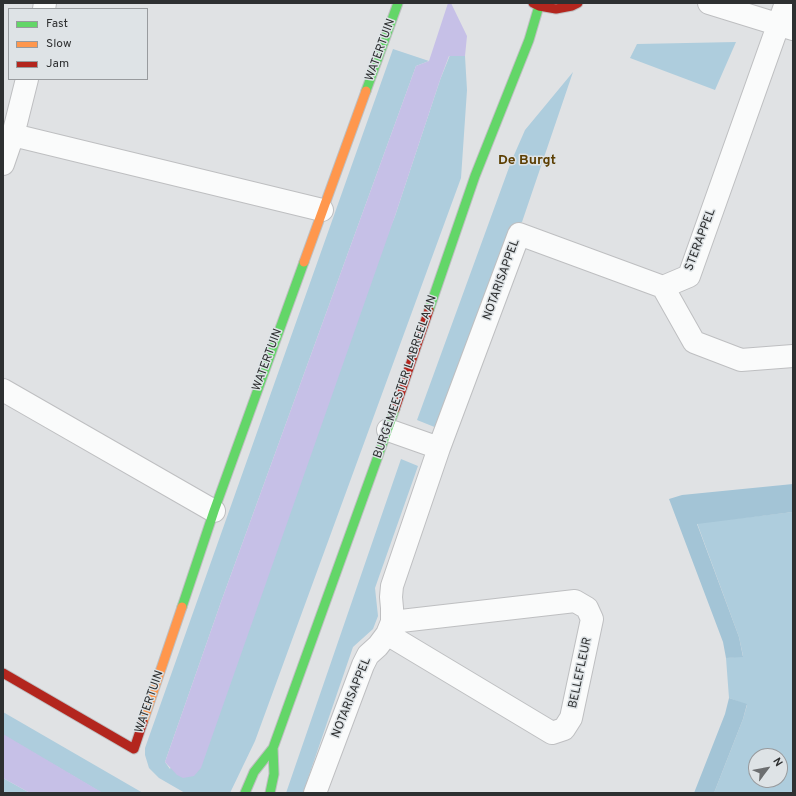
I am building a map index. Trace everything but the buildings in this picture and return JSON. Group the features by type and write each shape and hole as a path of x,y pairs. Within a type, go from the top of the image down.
{"street":[{"name":"WATERTUIN","path":"3,673 134,749 214,511 398,3"},
{"path":"536,5 556,9 572,6 578,3"},
{"path":"709,3 785,26"},
{"name":"STERAPPEL","path":"663,287 689,276 785,26 786,3"},
{"name":"BURGEMEESTER LABREELAAN","path":"245,793 254,772 273,748 388,430 475,176 529,40 536,5"},
{"path":"3,164 13,135 27,80"},
{"path":"13,135 322,210"},
{"name":"NOTARISAPPEL","path":"315,793 363,664 368,655 378,646 389,628 392,586 439,448 519,234 663,287"},
{"path":"663,287 694,342 741,360 793,356"},
{"path":"3,390 214,511"},
{"path":"388,430 439,448"},
{"name":"BELLEFLEUR","path":"576,601 587,608 592,619 571,718 564,729 552,733 389,628 576,601"},
{"name":"BURGEMEESTER LABREELAAN","path":"270,793 274,774 273,748"}],"shaded area":[{"path":"448,3 451,3 467,36 465,56 449,56 395,216 201,768 194,776 183,778 177,775 165,762 221,602 416,66 429,61"},
{"path":"736,42 715,90 630,58 637,44"},
{"path":"393,49 429,61 416,66 221,602 165,762 170,769 395,216 440,80 450,55 465,56 467,90 461,178 255,741 230,793 185,793 159,778 149,768 145,755 145,748"},
{"path":"573,72 522,222 510,229 437,428 417,420 511,162 525,130"},
{"path":"401,459 418,466 375,588 378,616 373,629 353,647 303,793 286,793"},
{"path":"793,484 793,512 697,524 739,637 743,657 726,658 723,642 669,499 682,495"},
{"path":"793,512 793,793 714,793 747,705 729,698 726,658 743,656 739,637 697,523"},
{"path":"729,698 747,704 743,719 714,793 694,793 725,714"},
{"path":"3,712 143,793 102,793 3,735"},
{"path":"3,734 103,793 30,793 3,778"},
{"path":"3,778 30,793 3,793"}],"traffic: fast":[{"path":"366,91 398,3"},
{"path":"429,310 475,176 529,40 539,6"},
{"path":"182,607 214,511 304,262"},
{"path":"245,793 254,772 273,748 395,409"},
{"path":"270,793 274,774 273,748"}],"traffic: slow":[{"path":"304,262 366,91"},
{"path":"143,722 182,607"}],"traffic: jam":[{"path":"533,3 539,6 556,9 572,6 578,3"},
{"path":"395,409 429,310"},
{"path":"3,673 134,749 143,722"}],"district":[{"name":"De Burgt","path":"527,161"}]}
